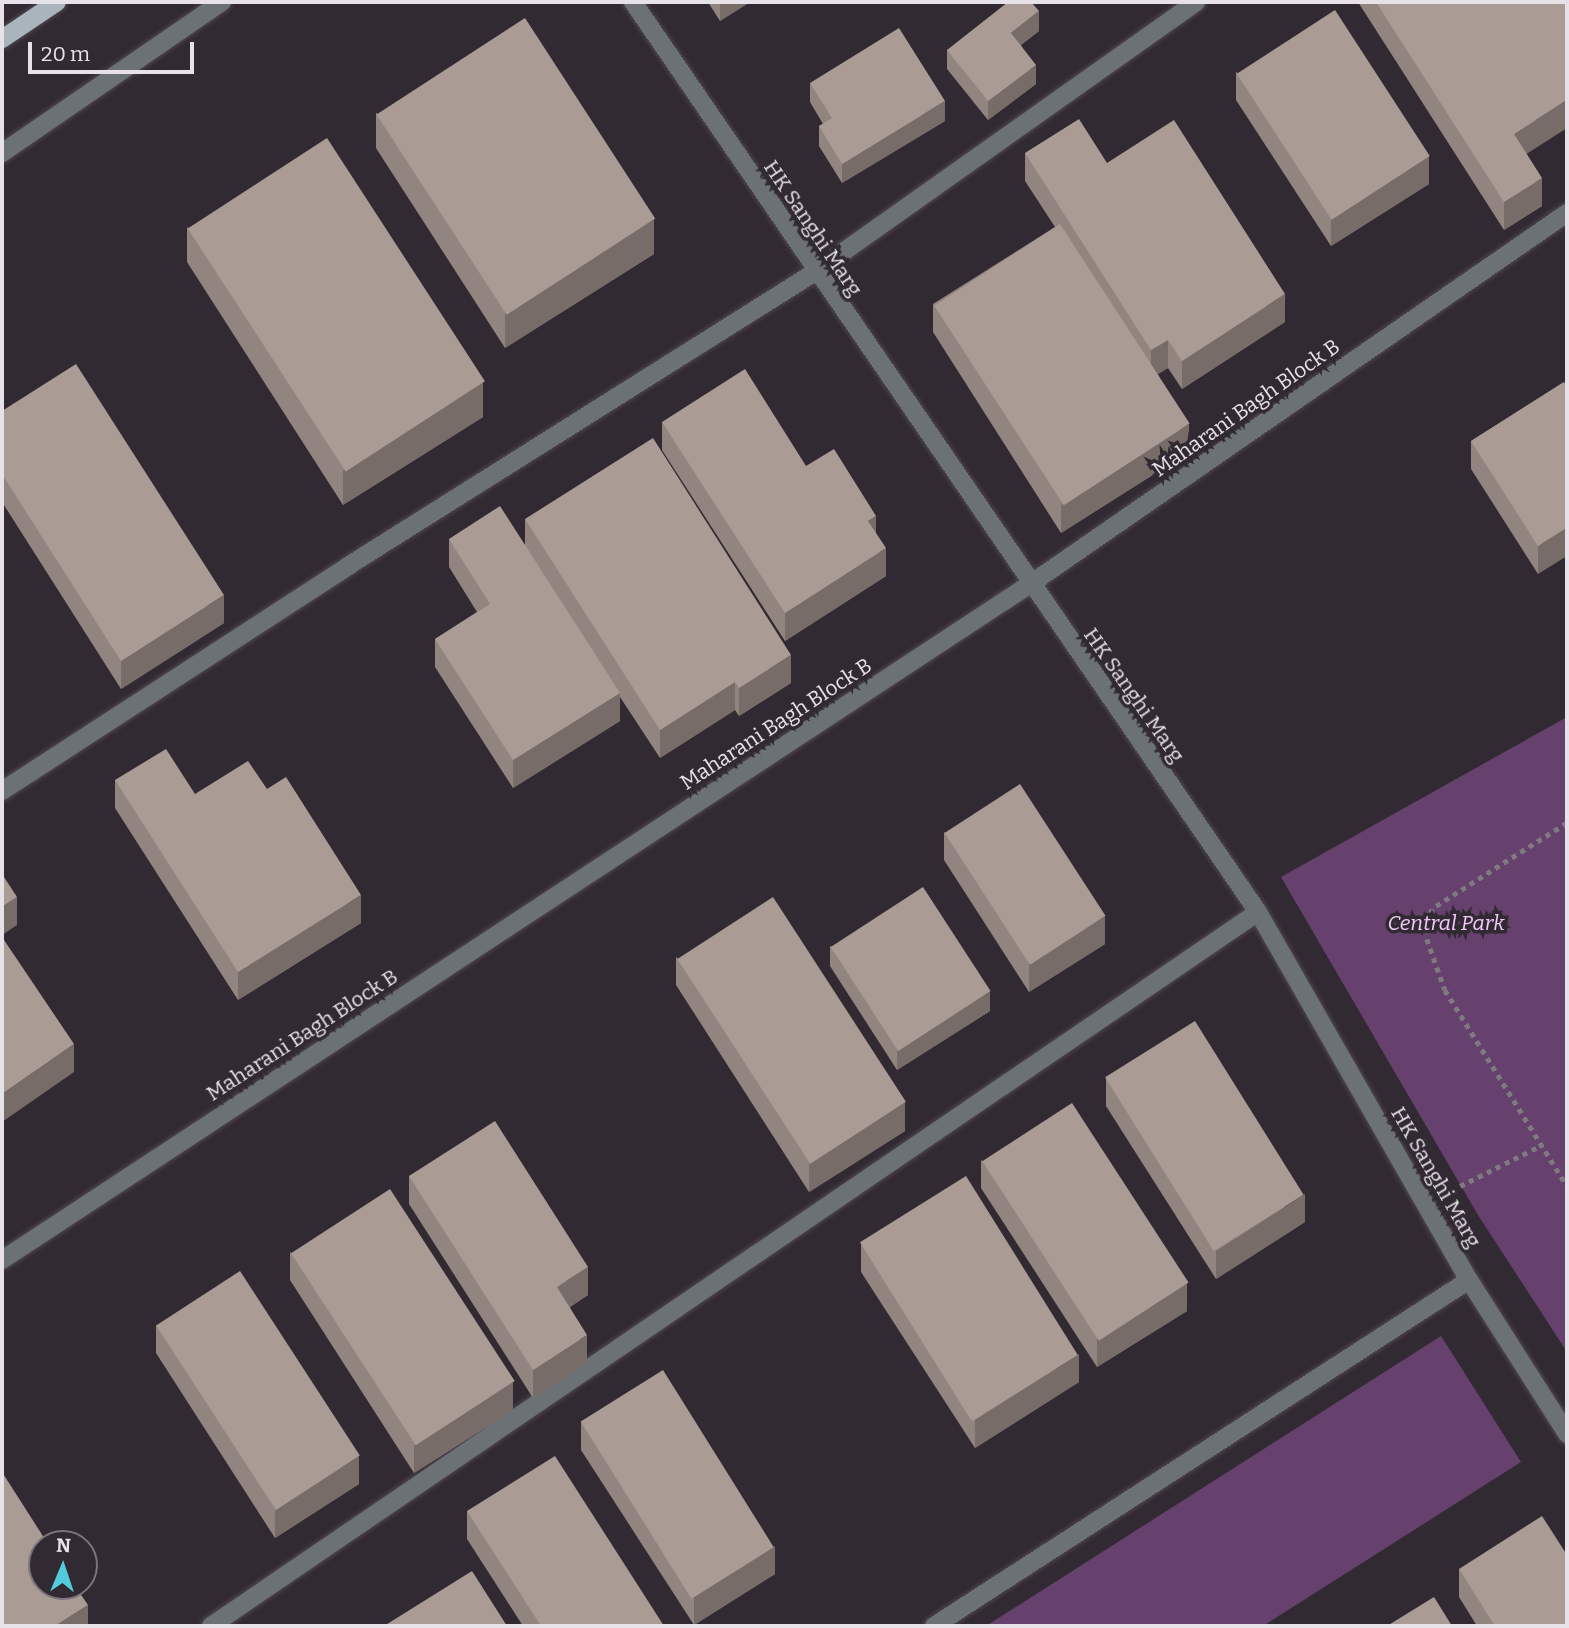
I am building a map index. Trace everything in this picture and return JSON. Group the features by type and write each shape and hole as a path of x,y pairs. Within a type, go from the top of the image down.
{"main road":[{"path":"2,39 57,2"}],"street":[{"path":"2,153 222,2"},
{"name":"HK Sanghi Marg","path":"632,2 1029,585 1258,912 1469,1280 1567,1434"},
{"path":"2,791 348,566 815,272 1196,2"},
{"name":"Maharani Bagh Block B","path":"2,1260 1029,585 1567,213"},
{"path":"211,1626 1258,912"},
{"path":"934,1626 1469,1280"}],"path":[{"path":"1567,823 1432,909 1427,939 1445,990 1567,1186"},
{"path":"1425,1203 1542,1145"}],"green space":[{"name":"Central Park","path":"1567,717 1567,1352 1478,1215 1281,877"},
{"path":"1441,1336 1521,1462 1263,1626 986,1626"}],"building":[{"path":"1008,2 1031,2 1039,11 1011,33 1036,65 988,101 947,50"},
{"path":"1376,2 1567,2 1567,100 1514,134 1542,178 1504,202"},
{"path":"1335,10 1430,156 1332,220 1237,74"},
{"path":"525,18 655,218 507,315 377,114"},
{"path":"899,28 945,101 842,164 819,126 832,118 810,83"},
{"path":"1079,119 1107,163 1174,120 1285,294 1182,361 1168,340 1151,350 1025,153"},
{"path":"327,138 485,381 346,472 188,228"},
{"path":"1060,224 1190,424 1064,505 934,306"},
{"path":"76,364 224,595 121,661 2,474 2,411"},
{"path":"745,369 806,466 834,449 876,516 868,521 886,548 785,613 662,422"},
{"path":"1564,382 1567,388 1567,528 1538,546 1471,441"},
{"path":"653,438 791,655 739,688 735,682 660,730 525,519"},
{"path":"500,506 620,693 513,760 435,639 490,604 449,539"},
{"path":"166,749 195,794 248,761 267,789 286,777 361,895 238,972 115,780"},
{"path":"1020,784 1106,916 1030,965 945,833"},
{"path":"2,874 17,897 2,907"},
{"path":"923,887 991,991 898,1051 831,947"},
{"path":"773,897 906,1102 810,1164 677,959"},
{"path":"2,937 74,1044 2,1094"},
{"path":"1195,1021 1304,1195 1214,1251 1105,1077"},
{"path":"1072,1103 1189,1282 1099,1341 982,1161"},
{"path":"495,1121 588,1267 557,1287 587,1335 533,1370 409,1176"},
{"path":"966,1176 1078,1355 972,1421 860,1242"},
{"path":"390,1189 515,1381 416,1445 291,1253"},
{"path":"240,1271 360,1456 276,1510 156,1325"},
{"path":"663,1370 774,1547 691,1599 581,1421"},
{"path":"555,1456 664,1626 541,1626 467,1511"},
{"path":"2,1472 39,1530 28,1530 28,1600 85,1600 88,1605 55,1626 2,1626"},
{"path":"1542,1516 1567,1555 1567,1626 1495,1626 1459,1569"},
{"path":"472,1571 507,1626 384,1626"},
{"path":"1434,1597 1452,1626 1387,1626"}]}
